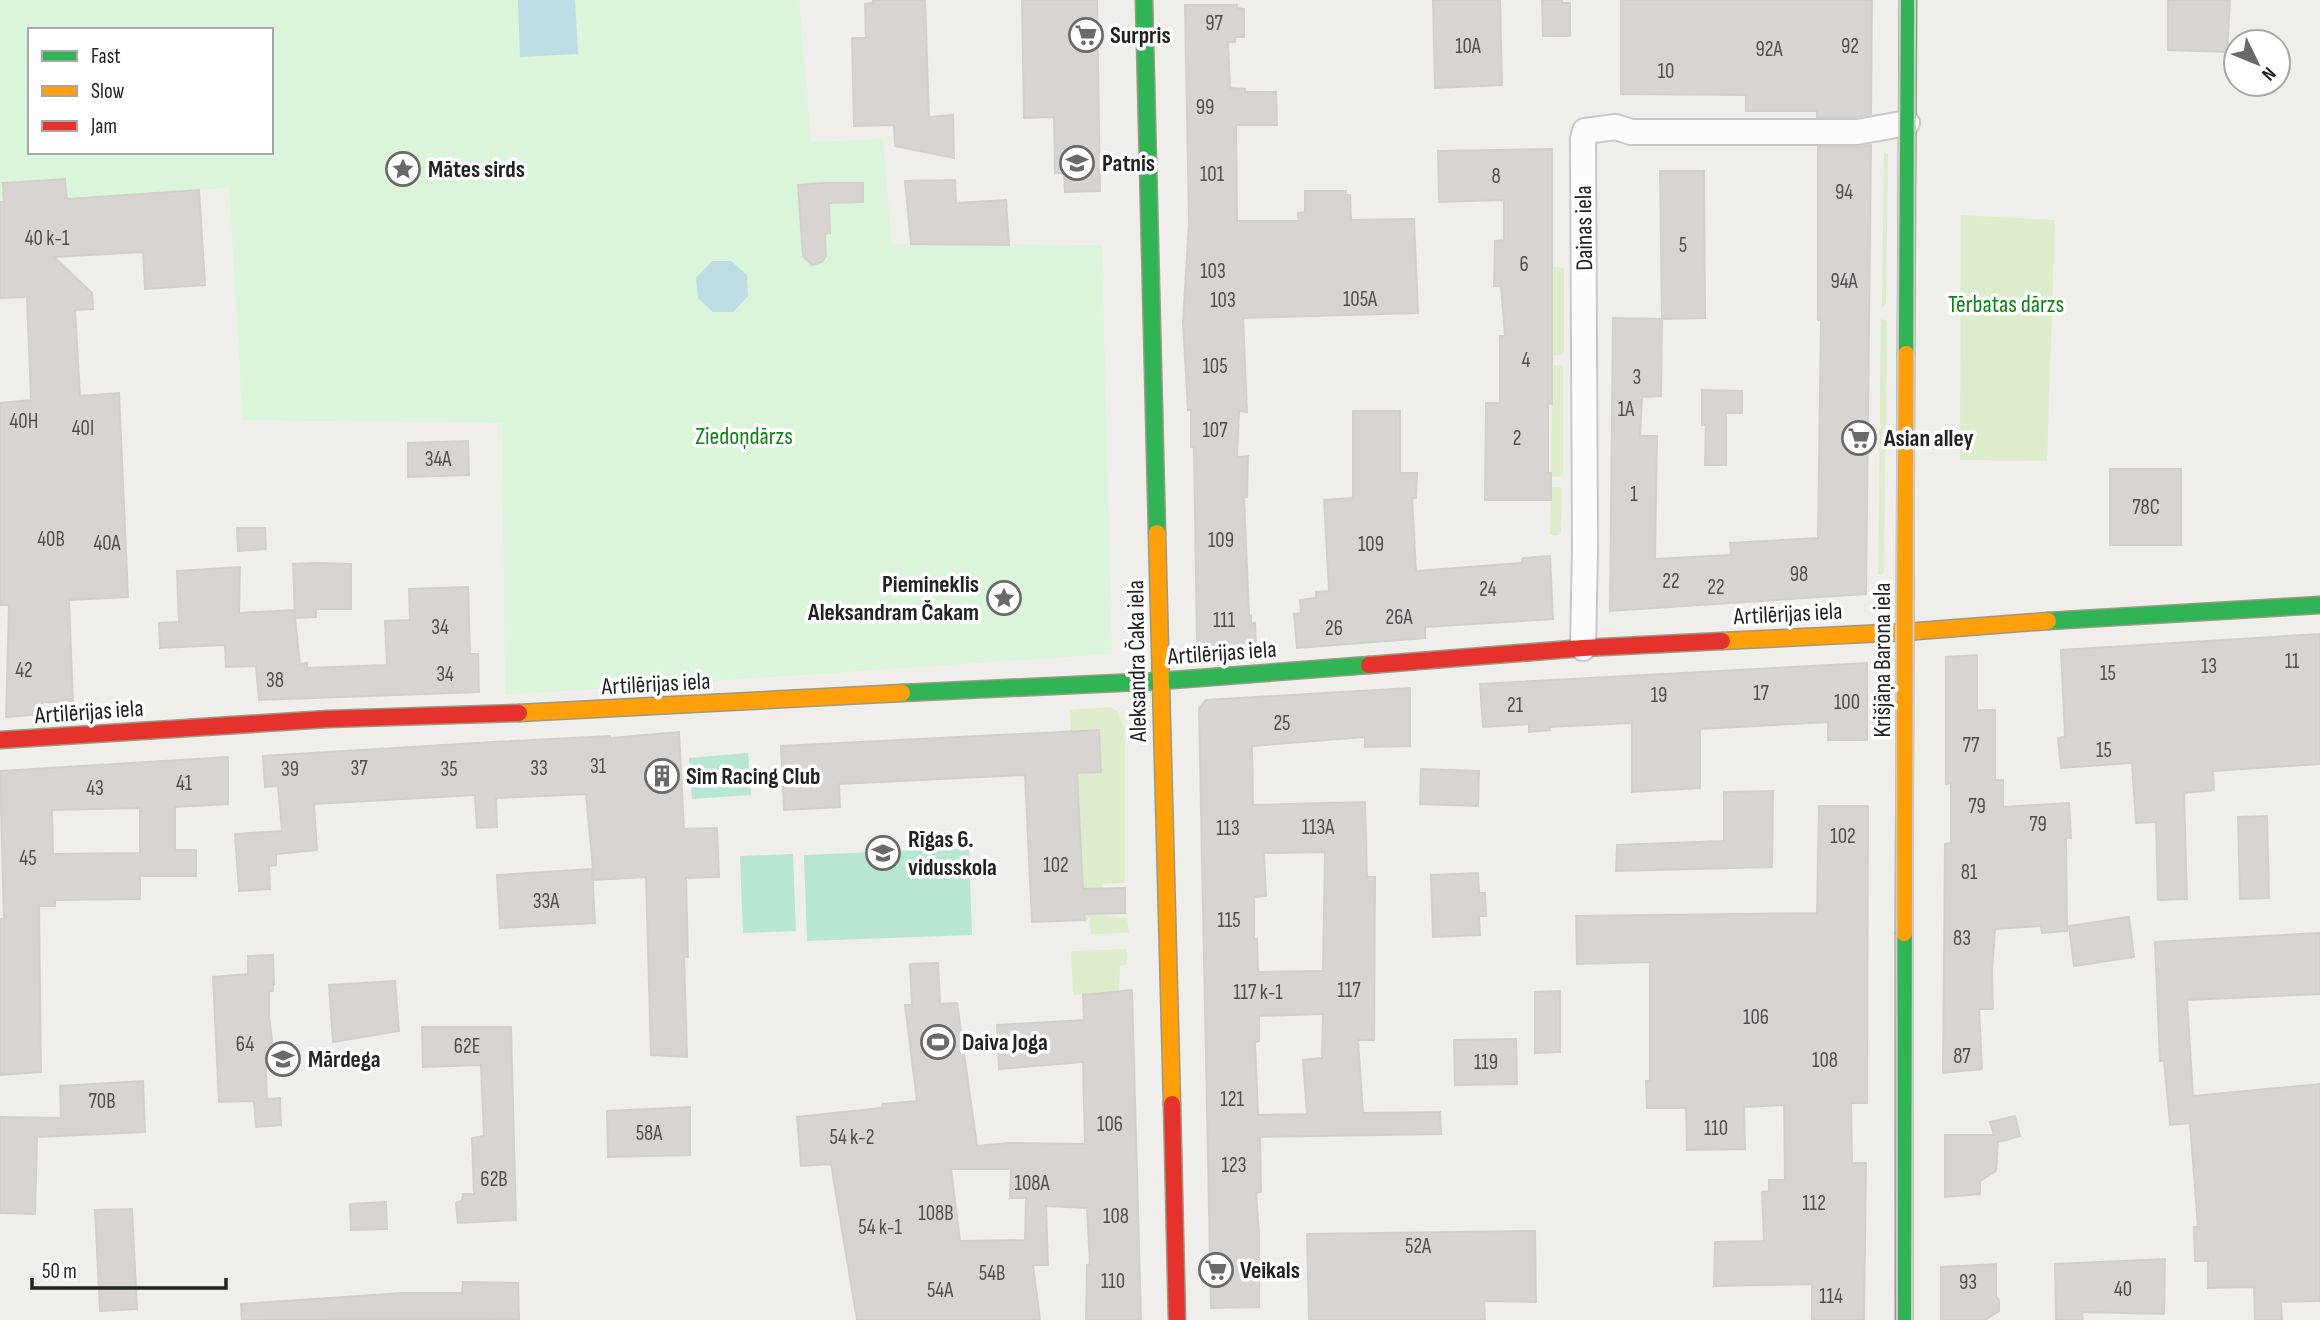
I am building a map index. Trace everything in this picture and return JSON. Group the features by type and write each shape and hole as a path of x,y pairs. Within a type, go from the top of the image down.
{"street":[{"name":"Aleksandra Čaka iela","path":"1144,0 1177,1320"},
{"name":"Krišjāņa Barona iela","path":"1904,1320 1908,0"},
{"name":"Dainas iela","path":"1583,648 1585,131 1616,127 1632,132 1857,132 1907,123"},
{"name":"Artilērijas iela","path":"0,740 328,719 552,712 1160,681 1583,648 1905,632 2067,619 2320,605"}],"green space":[{"name":"Ziedoņdārzs","path":"0,0 799,0 811,142 883,139 892,244 1102,245 1112,654 505,695 502,423 243,420 229,188 0,202"},
{"path":"1884,152 1888,154 1886,304 1882,307"},
{"name":"Tērbatas dārzs","path":"1961,215 2055,220 2047,461 1960,460"},
{"path":"1553,267 1564,268 1564,352 1561,355 1552,355"},
{"path":"1881,319 1887,321 1884,572 1878,575"},
{"path":"1561,365 1563,473 1560,477 1551,477 1552,366"},
{"path":"1551,487 1560,487 1562,490 1561,532 1558,535 1550,535"},
{"path":"1110,707 1117,711 1125,728 1125,883 1103,884 1104,916 1127,918 1129,933 1091,934 1090,918 1085,920 1077,773 1101,772 1099,731 1071,732 1070,710"},
{"path":"748,753 751,795 692,799 689,758"},
{"path":"969,848 972,935 807,941 804,855"},
{"path":"793,854 796,931 743,933 740,856"},
{"path":"1127,949 1127,964 1120,966 1119,991 1073,995 1071,951"}],"water":[{"path":"518,0 575,0 578,54 520,57"},
{"path":"712,261 731,261 747,275 748,296 733,312 713,312 698,298 696,278"}],"building":[{"path":"873,0 925,0 929,117 953,115 954,158 895,146 894,125 854,126 852,38 866,38 865,4 873,3"},
{"path":"1022,0 1097,0 1100,191 1065,192 1064,173 1055,173 1054,117 1024,118"},
{"path":"1433,0 1500,0 1502,85 1435,88"},
{"path":"1542,0 1562,0 1562,3 1570,3 1570,36 1543,36"},
{"path":"1621,0 1872,0 1871,114 1856,117 1817,117 1817,111 1746,111 1746,95 1621,94"},
{"path":"2168,0 2230,0 2228,28 2222,28 2222,52 2168,50"},
{"path":"1185,5 1237,5 1237,8 1244,9 1244,37 1235,37 1235,42 1228,42 1230,88 1245,89 1245,92 1276,92 1277,125 1236,125 1237,221 1299,221 1298,213 1305,212 1305,191 1346,191 1345,195 1350,195 1351,220 1414,219 1418,313 1243,318 1247,412 1239,411 1237,457 1248,456 1247,497 1244,497 1249,615 1251,624 1255,623 1256,647 1205,650 1197,642 1194,447 1191,447 1191,410 1188,410 1183,322 1189,222"},
{"path":"1871,145 1866,594 1610,611 1613,318 1662,319 1661,396 1642,397 1640,436 1657,436 1655,559 1731,555 1730,543 1818,538 1821,320 1818,320 1818,147"},
{"path":"1552,149 1552,404 1548,404 1548,473 1551,473 1551,500 1485,500 1486,403 1500,403 1500,336 1505,336 1501,286 1494,286 1495,241 1504,240 1504,200 1439,202 1438,151"},
{"path":"1660,171 1704,171 1705,318 1662,319"},
{"path":"65,179 67,199 199,190 205,285 145,289 143,252 54,257 92,293 93,309 75,310 80,396 119,393 128,597 69,600 73,702 42,702 43,714 6,717 9,605 0,605 0,403 31,400 27,297 0,298 0,202 4,202 3,183"},
{"path":"955,180 956,203 1006,200 1009,245 911,244 905,181"},
{"path":"863,183 863,202 829,203 830,233 825,234 826,256 822,262 812,265 803,256 798,185"},
{"path":"1702,390 1742,391 1742,413 1726,413 1726,465 1705,465 1706,425 1702,425"},
{"path":"1353,411 1400,411 1400,473 1417,473 1416,498 1412,498 1416,571 1521,563 1523,558 1550,556 1553,619 1425,627 1425,638 1297,648 1294,614 1301,613 1300,600 1316,598 1316,592 1329,591 1324,500 1353,498"},
{"path":"468,441 469,475 408,477 408,443"},
{"path":"2110,469 2181,469 2181,545 2110,545"},
{"path":"237,528 265,528 266,549 238,551"},
{"path":"293,564 351,564 351,609 316,609 316,617 295,618"},
{"path":"240,567 239,613 294,610 300,664 307,663 307,668 387,665 385,621 410,620 409,589 468,587 470,654 478,654 479,692 259,700 256,666 226,667 225,645 160,648 159,623 179,622 177,571"},
{"path":"2320,634 2320,764 2213,771 2214,790 2184,793 2187,899 2158,900 2156,822 2136,823 2132,763 2061,768 2058,738 2065,737 2061,650"},
{"path":"1977,655 1977,710 1995,710 1995,780 2003,780 2003,807 2069,803 2071,838 2066,838 2067,931 2042,933 2041,926 1995,929 1993,1009 1979,1009 1982,1069 1943,1073 1945,844 1951,843 1951,783 1946,784 1946,657"},
{"path":"1867,663 1867,740 1828,740 1828,722 1700,729 1700,788 1632,792 1632,723 1549,727 1550,730 1529,732 1529,724 1483,727 1480,684"},
{"path":"1410,688 1410,746 1365,747 1365,737 1252,746 1253,805 1365,802 1367,877 1375,877 1374,1040 1358,1040 1363,1113 1440,1112 1441,1134 1260,1137 1261,1192 1256,1193 1259,1307 1211,1308 1199,708 1206,700","holes":["1325,852 1323,971 1258,972 1257,939 1254,938 1254,897 1266,896 1264,853","1323,1014 1322,1058 1303,1060 1307,1114 1258,1115 1255,1042 1259,1041 1259,1016"]},
{"path":"1099,730 1101,772 1077,773 1083,889 1125,888 1125,913 1084,914 1085,920 1032,922 1025,775 839,784 840,807 784,810 781,746"},
{"path":"679,732 684,829 717,828 719,877 686,878 688,957 684,957 687,1057 651,1055 646,877 594,880 586,794 496,798 497,827 477,828 475,795 314,804 317,850 276,854 276,865 269,866 270,889 239,891 235,834 282,831 278,786 265,787 263,756"},
{"path":"228,757 228,804 175,807 175,850 196,850 196,876 140,876 140,899 55,900 55,906 39,906 41,1072 0,1075 0,919 4,919 0,771","holes":["140,808 140,853 53,854 52,810"]},
{"path":"1421,769 1479,771 1478,806 1420,804"},
{"path":"1773,791 1772,867 1616,871 1617,845 1724,841 1724,792"},
{"path":"1819,806 1868,806 1867,1103 1851,1103 1852,1163 1866,1163 1864,1320 1812,1320 1812,1284 1714,1286 1715,1242 1764,1241 1762,1192 1769,1191 1769,1180 1785,1180 1784,1105 1744,1107 1745,1149 1687,1150 1686,1108 1647,1108 1646,1081 1650,1081 1650,962 1577,964 1576,916 1817,913"},
{"path":"2267,816 2269,898 2240,899 2238,817"},
{"path":"592,869 595,923 500,928 497,875"},
{"path":"1478,873 1479,893 1485,893 1486,916 1479,916 1480,935 1433,937 1431,875"},
{"path":"2129,917 2134,957 2074,966 2069,926"},
{"path":"2320,933 2320,994 2187,1000 2193,1096 2320,1084 2320,1301 2281,1302 2282,1320 2255,1320 2254,1287 2208,1288 2208,1261 2195,1261 2194,1227 2198,1227 2190,1123 2170,1125 2164,1061 2160,1061 2155,942"},
{"path":"273,955 274,984 273,991 269,991 269,1016 273,1047 265,1047 267,1099 280,1098 281,1125 256,1127 254,1101 219,1102 213,977 248,974 248,956"},
{"path":"938,963 940,1004 957,1003 977,1146 1008,1143 1085,1144 1083,1062 999,1069 997,1025 1084,1020 1083,995 1132,990 1141,1320 1086,1320 1087,1265 1090,1264 1087,1208 1046,1206 1048,1265 1033,1265 1040,1320 857,1320 831,1164 801,1166 797,1117 882,1108 883,1104 917,1101 905,1005 912,1005 910,964","holes":["951,1169 1011,1169 1010,1198 1026,1198 1025,1240 960,1241"]},
{"path":"395,981 399,1031 333,1042 329,985"},
{"path":"1560,991 1560,1052 1535,1053 1535,992"},
{"path":"422,1027 511,1027 516,1220 458,1223 456,1203 462,1201 463,1194 474,1194 472,1138 484,1136 481,1065 423,1067"},
{"path":"1516,1039 1517,1084 1455,1085 1454,1040"},
{"path":"143,1081 145,1132 37,1137 35,1214 0,1213 0,1117 61,1118 60,1086"},
{"path":"690,1107 690,1155 608,1157 607,1111"},
{"path":"2015,1116 2020,1136 1998,1142 1996,1171 1980,1181 1980,1194 1945,1197 1945,1135 1994,1135 1990,1122"},
{"path":"386,1202 387,1229 351,1230 350,1204"},
{"path":"132,1209 137,1309 100,1311 95,1210"},
{"path":"1535,1231 1536,1302 1484,1301 1485,1320 1309,1320 1307,1234"},
{"path":"2165,1259 2164,1314 2082,1312 2083,1320 2056,1320 2055,1264"},
{"path":"1996,1264 1996,1297 1999,1300 1999,1311 1985,1320 1941,1320 1941,1267"},
{"path":"463,1282 518,1283 519,1319 242,1320 241,1304 403,1293 462,1293"}],"tram line":[{"path":"1897,1320 1896,632 1900,0"},
{"path":"1912,1320 1915,0"}],"traffic: fast":[{"path":"1144,0 1157,533"},
{"path":"1906,354 1908,0"},
{"path":"2048,621 2320,605"},
{"path":"902,693 1160,681 1369,665"},
{"path":"1904,933 1904,1320"}],"traffic: slow":[{"path":"1904,933 1906,354"},
{"path":"1157,533 1172,1104"},
{"path":"1722,641 1905,632 2048,621"},
{"path":"519,713 902,693"}],"traffic: jam":[{"path":"1369,665 1583,648 1722,641"},
{"path":"0,740 328,719 519,713"},
{"path":"1172,1104 1177,1320"}],"place":[{"name":"Surpris","path":"1086,35"},
{"name":"Patnis","path":"1077,163"},
{"name":"Mātes sirds","path":"403,169"},
{"name":"Asian alley","path":"1859,438"},
{"name":"Piemineklis Aleksandram Čakam","path":"1004,598"},
{"name":"Sim Racing Club","path":"662,776"},
{"name":"Rīgas 6. vidusskola","path":"883,853"},
{"name":"Daiva Joga","path":"938,1042"},
{"name":"Mārdega","path":"283,1059"},
{"name":"Veikals","path":"1216,1270"}]}
